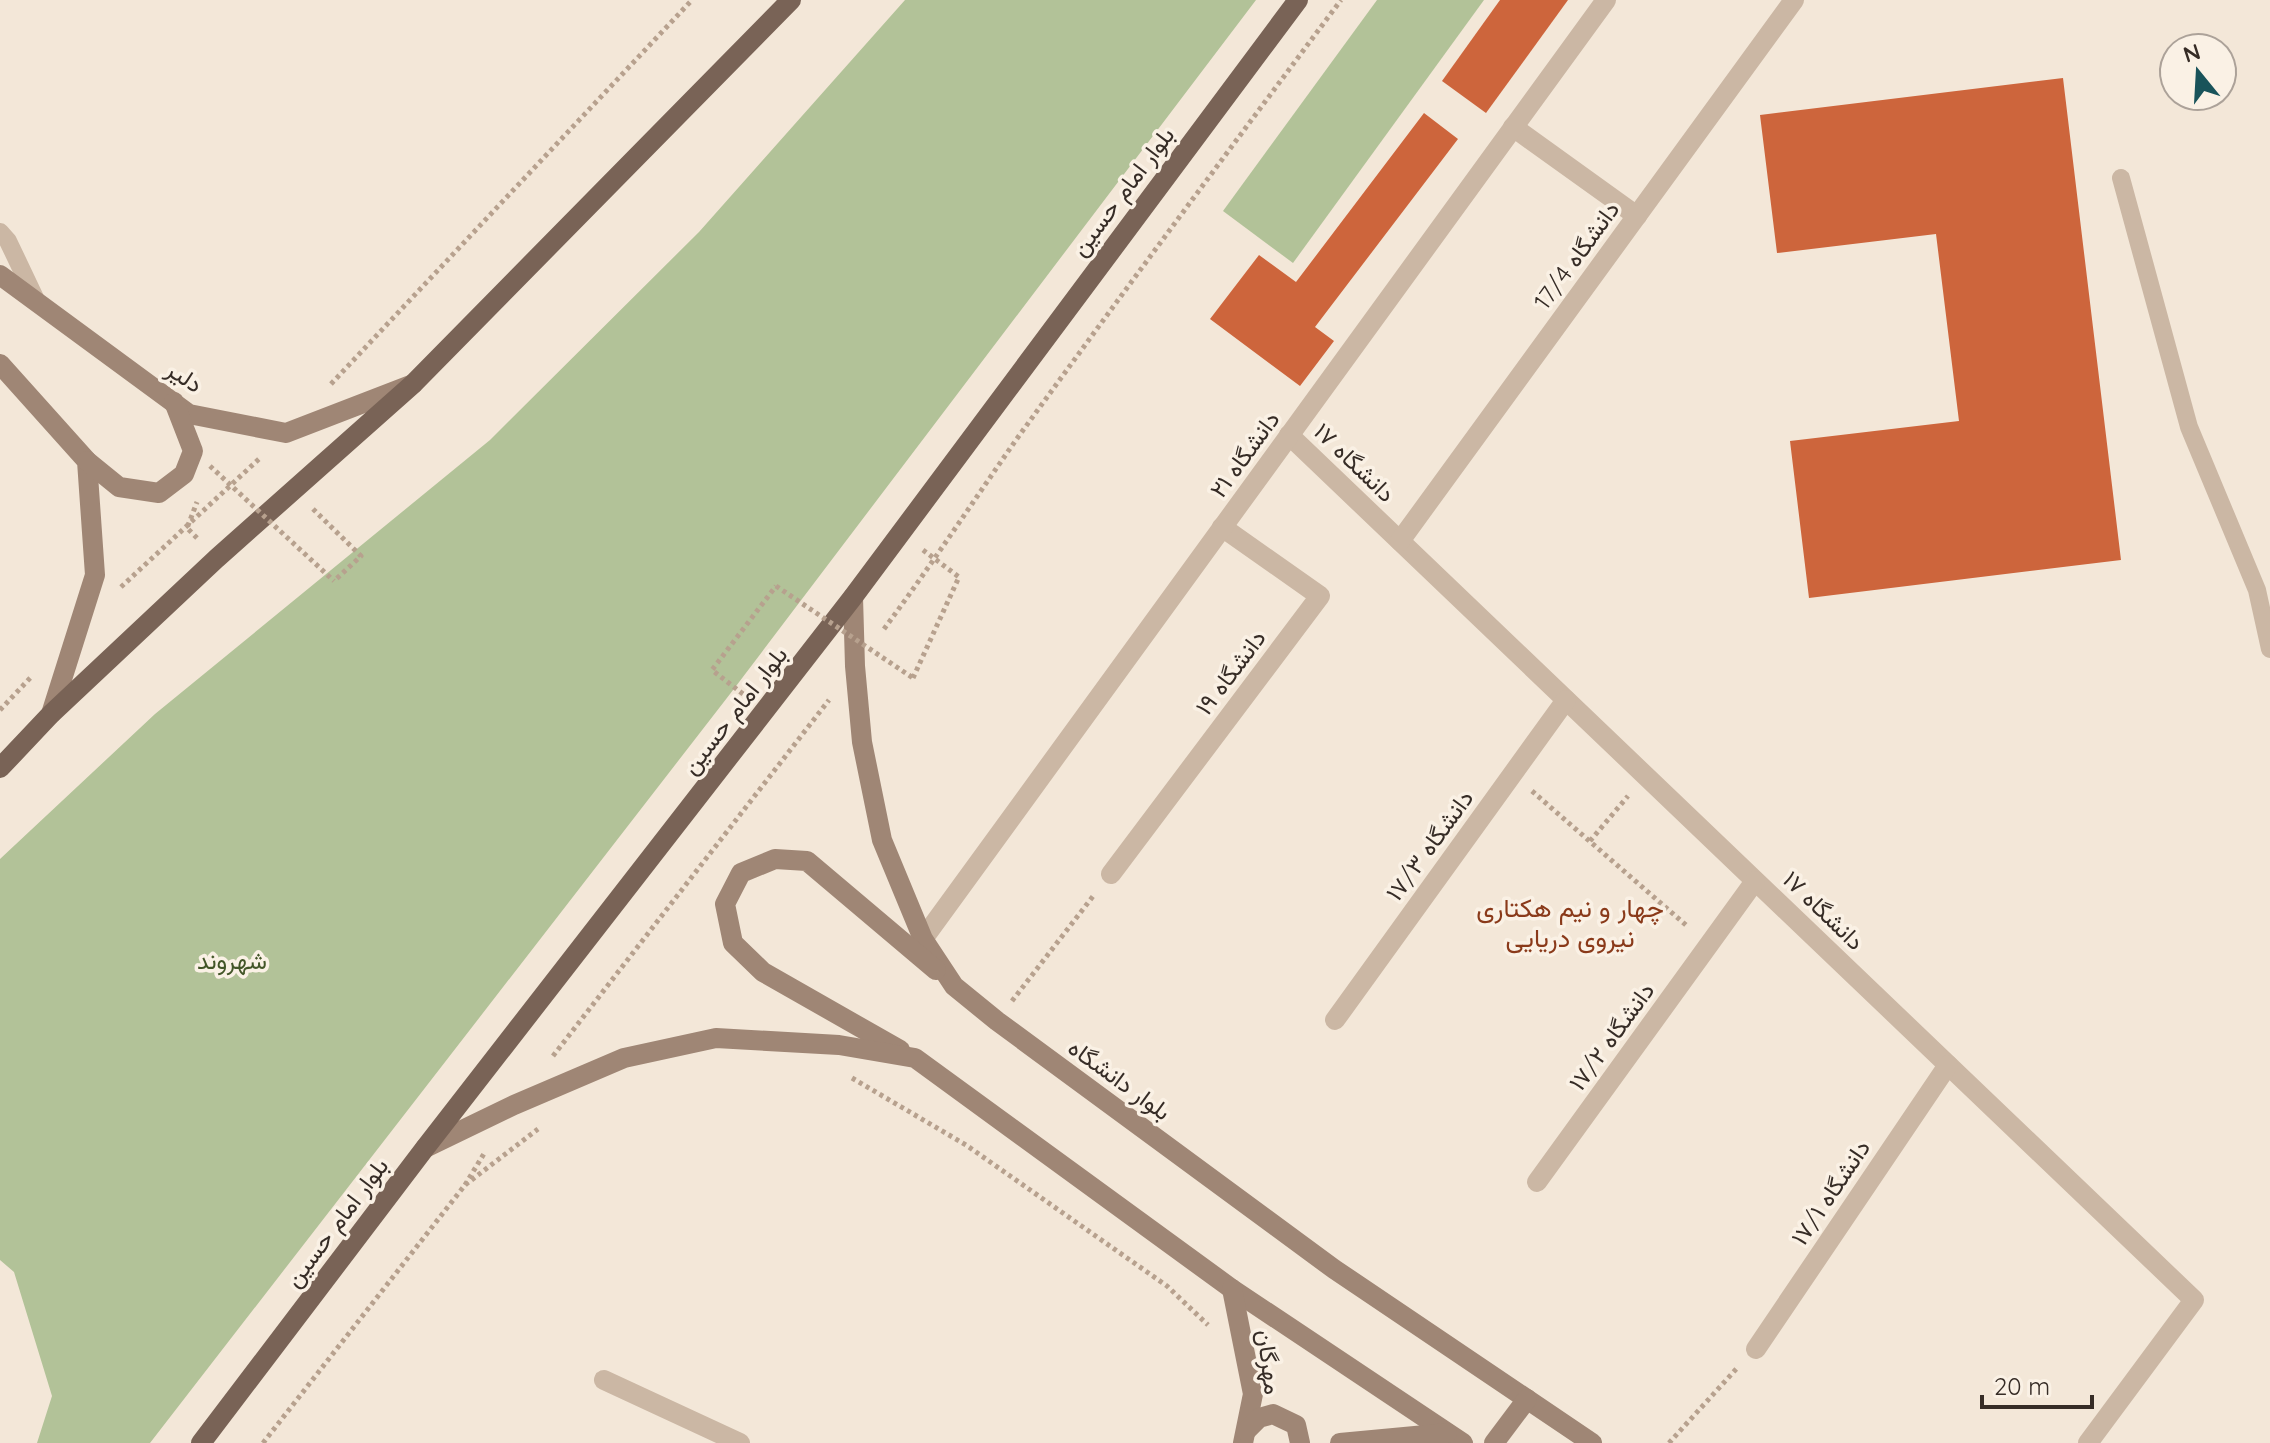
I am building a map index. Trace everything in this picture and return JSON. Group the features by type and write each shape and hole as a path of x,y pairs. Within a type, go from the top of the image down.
{"main road":[{"path":"0,768 51,714 293,489 413,384 791,0"},
{"name":"بلوار امام حسین","path":"201,1443 425,1148 766,712 1298,0"},
{"name":"دلیر","path":"0,275 189,414 286,433"},
{"path":"0,364 87,461 119,487 159,493 184,474 193,451 174,402"},
{"path":"286,433 413,384"},
{"path":"51,714 95,575 87,461"},
{"name":"بلوار دانشگاه","path":"853,597 862,742 882,840 923,939 954,986 1334,1269 1592,1443"},
{"path":"954,986 807,861 775,859 741,873 725,904 733,943 763,972 915,1058 1232,1289 1455,1438"},
{"path":"425,1148 514,1105 624,1058 716,1038 839,1045 915,1058"},
{"name":"مهرگان","path":"1232,1289 1253,1394 1244,1437"},
{"path":"1494,1443 1527,1399"},
{"path":"1244,1437 1259,1418 1273,1414 1296,1425 1300,1443"},
{"path":"1340,1443 1455,1438"}],"street":[{"name":"دانشگاه ۲۱","path":"923,939 1606,0"},
{"name":"دانشگاه 17/4","path":"1400,541 1794,0"},
{"path":"1513,127 1637,216"},
{"name":"دانشگاه ۱۷","path":"1289,435 2194,1300 2088,1443"},
{"name":"دانشگاه ۱۹","path":"1111,874 1320,596 1222,527"},
{"name":"دانشگاه ۱۷/۳","path":"1335,1020 1566,700"},
{"name":"دانشگاه ۱۷/۲","path":"1537,1182 1755,881"},
{"name":"دانشگاه ۱۷/۱","path":"1756,1349 1948,1065"},
{"path":"604,1380 740,1443"}],"lane":[{"path":"2121,178 2189,427 2257,590 2270,649"},
{"path":"0,232 8,241 37,302"}],"path":[{"path":"329,387 692,0"},
{"path":"882,631 936,560 1014,443 1341,0"},
{"path":"79,625 286,433"},
{"path":"210,466 334,581 361,556 293,489"},
{"path":"766,712 712,670 776,586 913,678 959,577 899,533"},
{"path":"544,1068 873,643"},
{"path":"0,710 39,667"},
{"path":"1513,775 1709,945"},
{"path":"1590,841 1645,775"},
{"path":"997,1021 1111,874"},
{"path":"840,1076 855,1079 979,1153 1167,1286 1246,1360"},
{"path":"465,1185 539,1128"},
{"path":"263,1443 465,1185 490,1145"},
{"path":"1669,1443 1756,1349"}],"green space":[{"name":"شهروند","path":"905,0 1256,0 730,694 150,1443 37,1443 52,1396 14,1272 0,1260 0,859 155,714 490,440 699,232"},
{"path":"1377,0 1484,0 1293,263 1223,211"}],"building":[{"path":"1500,0 1568,0 1486,113 1442,81"},
{"path":"2063,78 2121,560 1809,598 1790,441 1959,421 1936,234 1777,253 1760,115"},
{"path":"1424,113 1458,139 1315,327 1334,341 1300,386 1210,319 1259,255 1296,282"}],"district":[{"name":"چهار و نیم هکتاری نیروی دریایی","path":"1570,922"}]}
